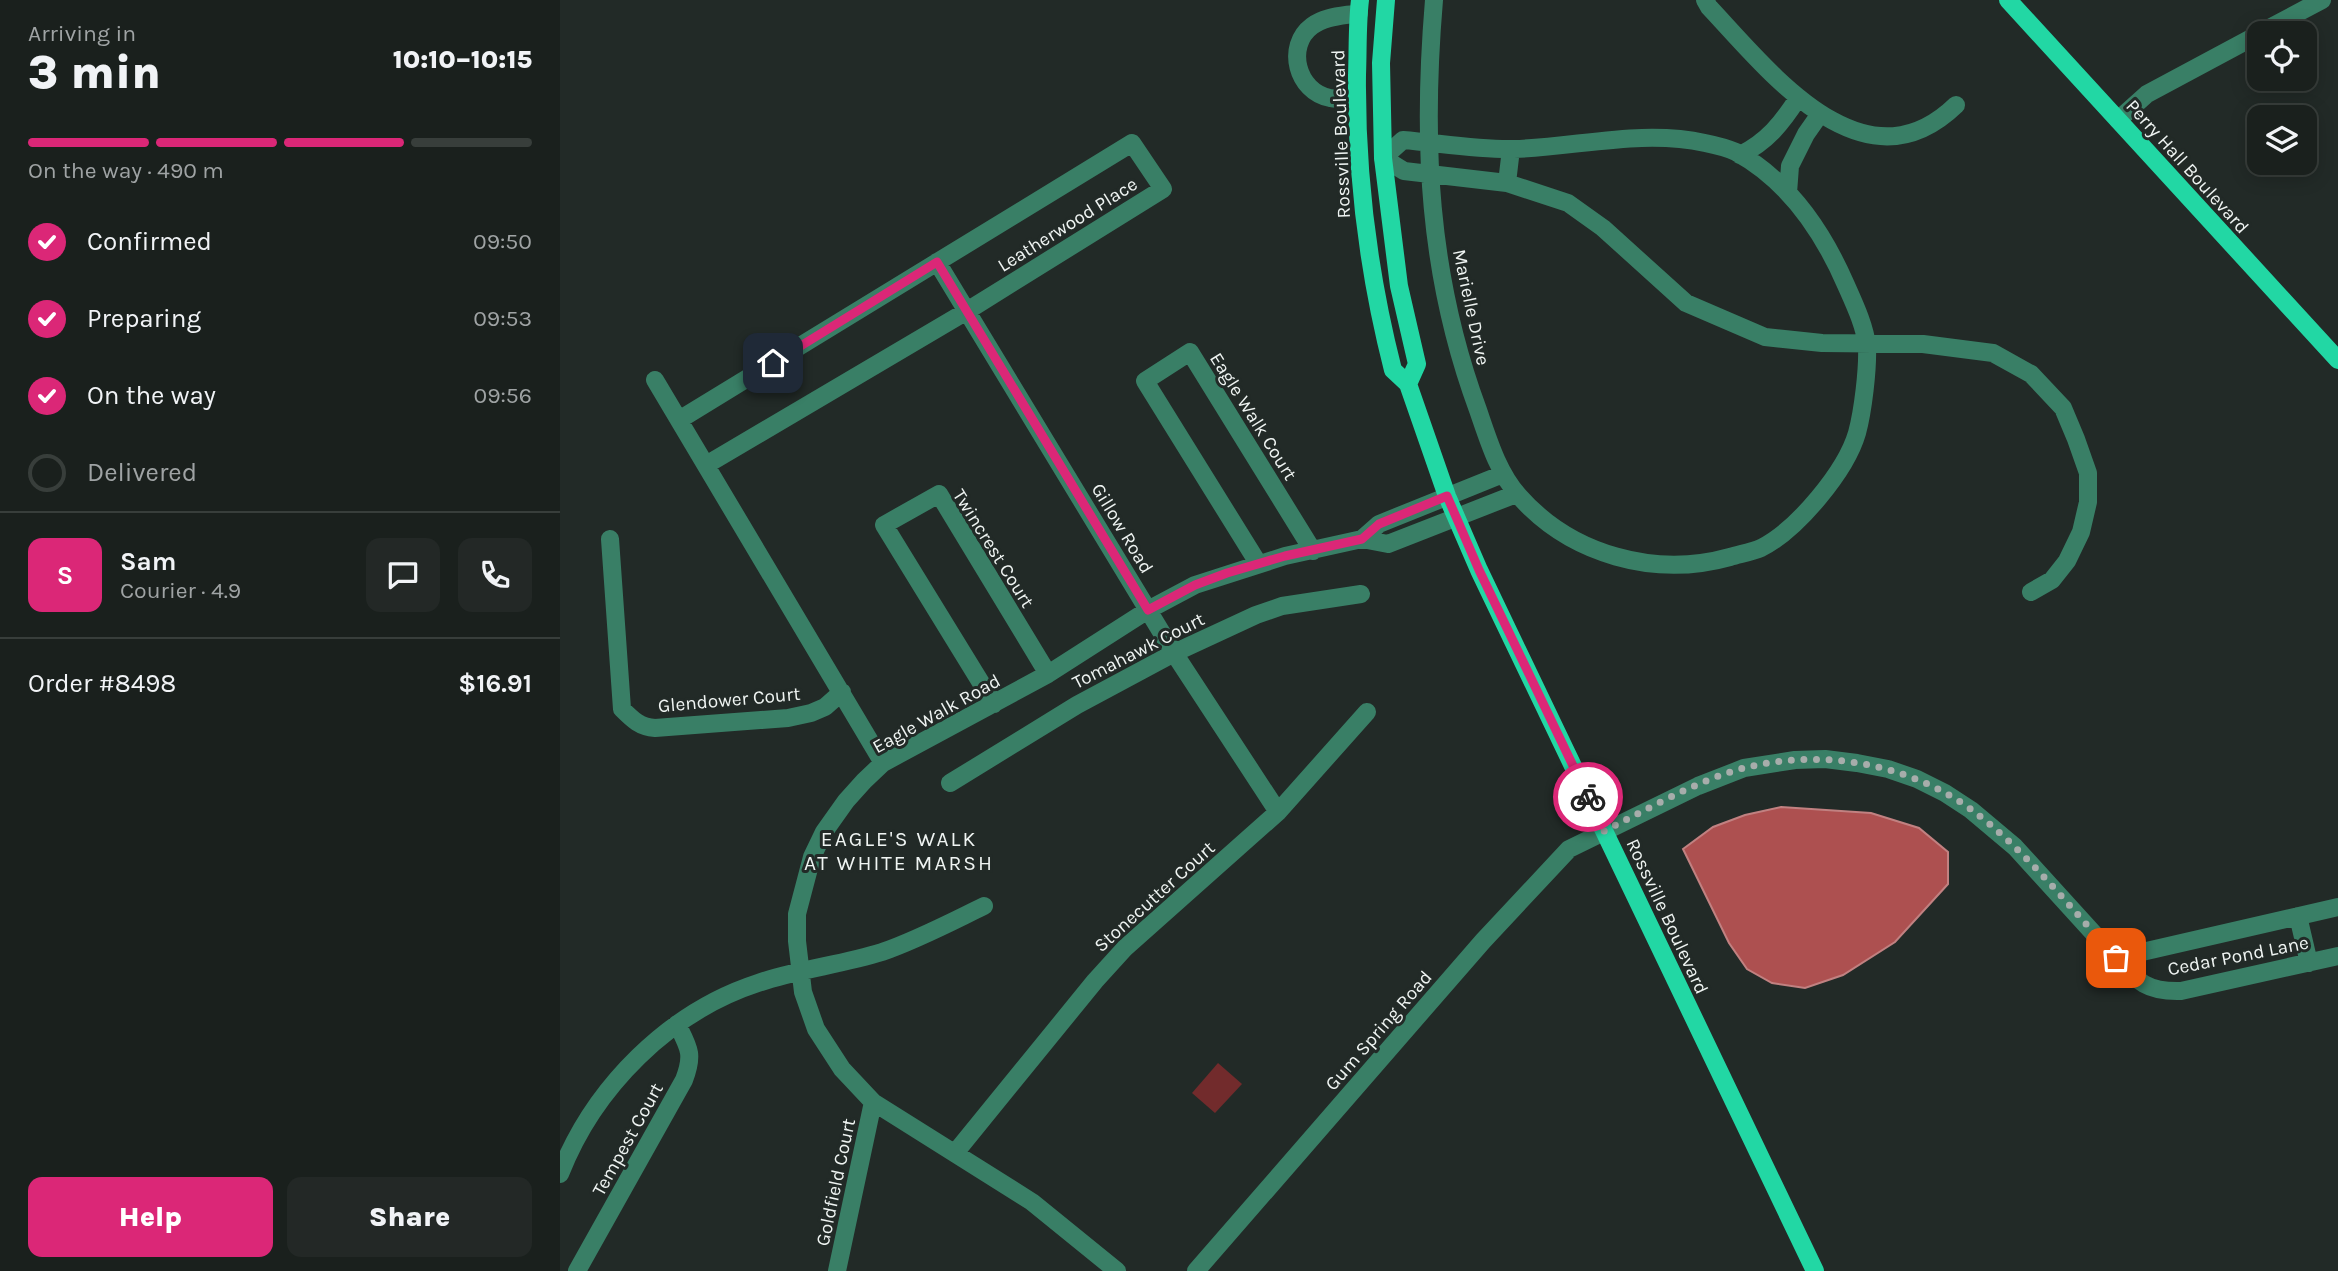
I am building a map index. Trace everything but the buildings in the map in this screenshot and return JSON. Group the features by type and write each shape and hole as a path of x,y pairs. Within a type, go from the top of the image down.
{"main road":[{"name":"Rossville Boulevard","path":"1385,0 1381,63 1383,158 1392,248 1417,364 1408,384"},
{"name":"Perry Hall Boulevard","path":"2008,0 2338,360"},
{"name":"Rossville Boulevard","path":"1359,7 1359,178 1369,258 1393,370 1408,384 1447,496 1479,570 1815,1271"}],"street":[{"name":"Marielle Drive","path":"1434,0 1429,61 1429,173 1439,264 1461,365 1503,474 1516,494 1548,523 1603,554 1655,565 1709,563 1760,548 1789,529 1815,503 1834,477 1856,436 1867,344"},
{"path":"1705,0 1798,98 1837,124 1876,137 1915,133 1938,122 1956,105"},
{"path":"2284,21 2322,0"},
{"path":"1357,98 1328,98 1317,92 1306,83 1296,58 1298,47 1310,27 1359,7"},
{"path":"2118,120 2147,94 2247,41"},
{"path":"1740,155 1758,146 1780,125 1798,98"},
{"path":"1788,193 1790,166 1806,134 1820,114"},
{"path":"1867,344 1855,305 1834,258 1802,208 1765,171 1734,151 1679,138 1647,137 1511,149 1403,139 1383,158 1404,172 1507,183 1567,203 1603,228 1686,303 1765,337 1822,343 1867,344 1923,344 1993,353 2031,374 2063,408 2088,473 2088,502 2081,532 2067,561 2052,580 2032,592"},
{"name":"Leatherwood Place","path":"679,420 1132,142 1163,189 967,311 706,465"},
{"path":"1507,183 1511,149"},
{"name":"Gillow Road","path":"937,262 1174,653 1278,812"},
{"name":"Eagle Walk Court","path":"1258,563 1145,381 1190,352 1312,551"},
{"path":"655,380 883,763"},
{"path":"1447,496 1503,474"},
{"name":"Twincrest Court","path":"994,704 884,526 939,494 1048,674"},
{"path":"1457,519 1516,494"},
{"name":"Eagle Walk Road","path":"1362,539 1379,524 1447,496"},
{"name":"Eagle Walk Road","path":"1117,1271 1032,1202 873,1102 827,1050 816,1029 799,972 797,915 812,858 824,832 846,801 883,763 1048,674 1148,610 1195,585 1258,563 1362,539 1388,544 1457,519"},
{"name":"Glendower Court","path":"610,539 622,709 633,720 644,727 655,728 788,718 818,710 842,692"},
{"name":"Tomahawk Court","path":"950,783 1077,705 1174,653 1256,615 1282,606 1360,593"},
{"name":"Stonecutter Court","path":"955,1153 1125,948 1278,812 1367,712"},
{"name":"Cedar Pond Lane","path":"1604,831 1698,786 1744,768 1795,760 1825,759 1888,769 1945,793 1994,828 2015,847 2116,958 2145,985 2156,990 2181,992 2338,956"},
{"name":"Gum Spring Road","path":"1196,1271 1483,942 1569,849 1604,831"},
{"path":"560,1174 580,1132 598,1103 626,1069 677,1024 727,994 759,982 884,951 930,933 984,906"},
{"name":"Cedar Pond Lane","path":"2116,958 2338,907"},
{"path":"2298,916 2309,963"},
{"name":"Tempest Court","path":"577,1271 684,1080 691,1055 677,1024"},
{"name":"Goldfield Court","path":"837,1271 873,1102"}],"shaded area":[{"path":"1781,807 1871,813 1919,828 1948,852 1948,884 1895,942 1843,975 1805,988 1772,983 1747,969 1729,943 1683,849 1713,827 1745,815"},
{"path":"1218,1063 1242,1084 1215,1113 1192,1093"}],"way so far":[{"path":"1588,797 1604,831 1722,775 1744,768 1795,760 1825,759 1888,769 1945,793 1994,828 2015,847 2116,958"}],"district":[{"name":"EAGLE'S WALK AT WHITE MARSH","path":"899,851"}],"route":[{"path":"773,363 937,262 1148,610 1195,585 1227,573 1285,556 1362,539 1379,524 1447,496 1467,545 1588,797"}]}
